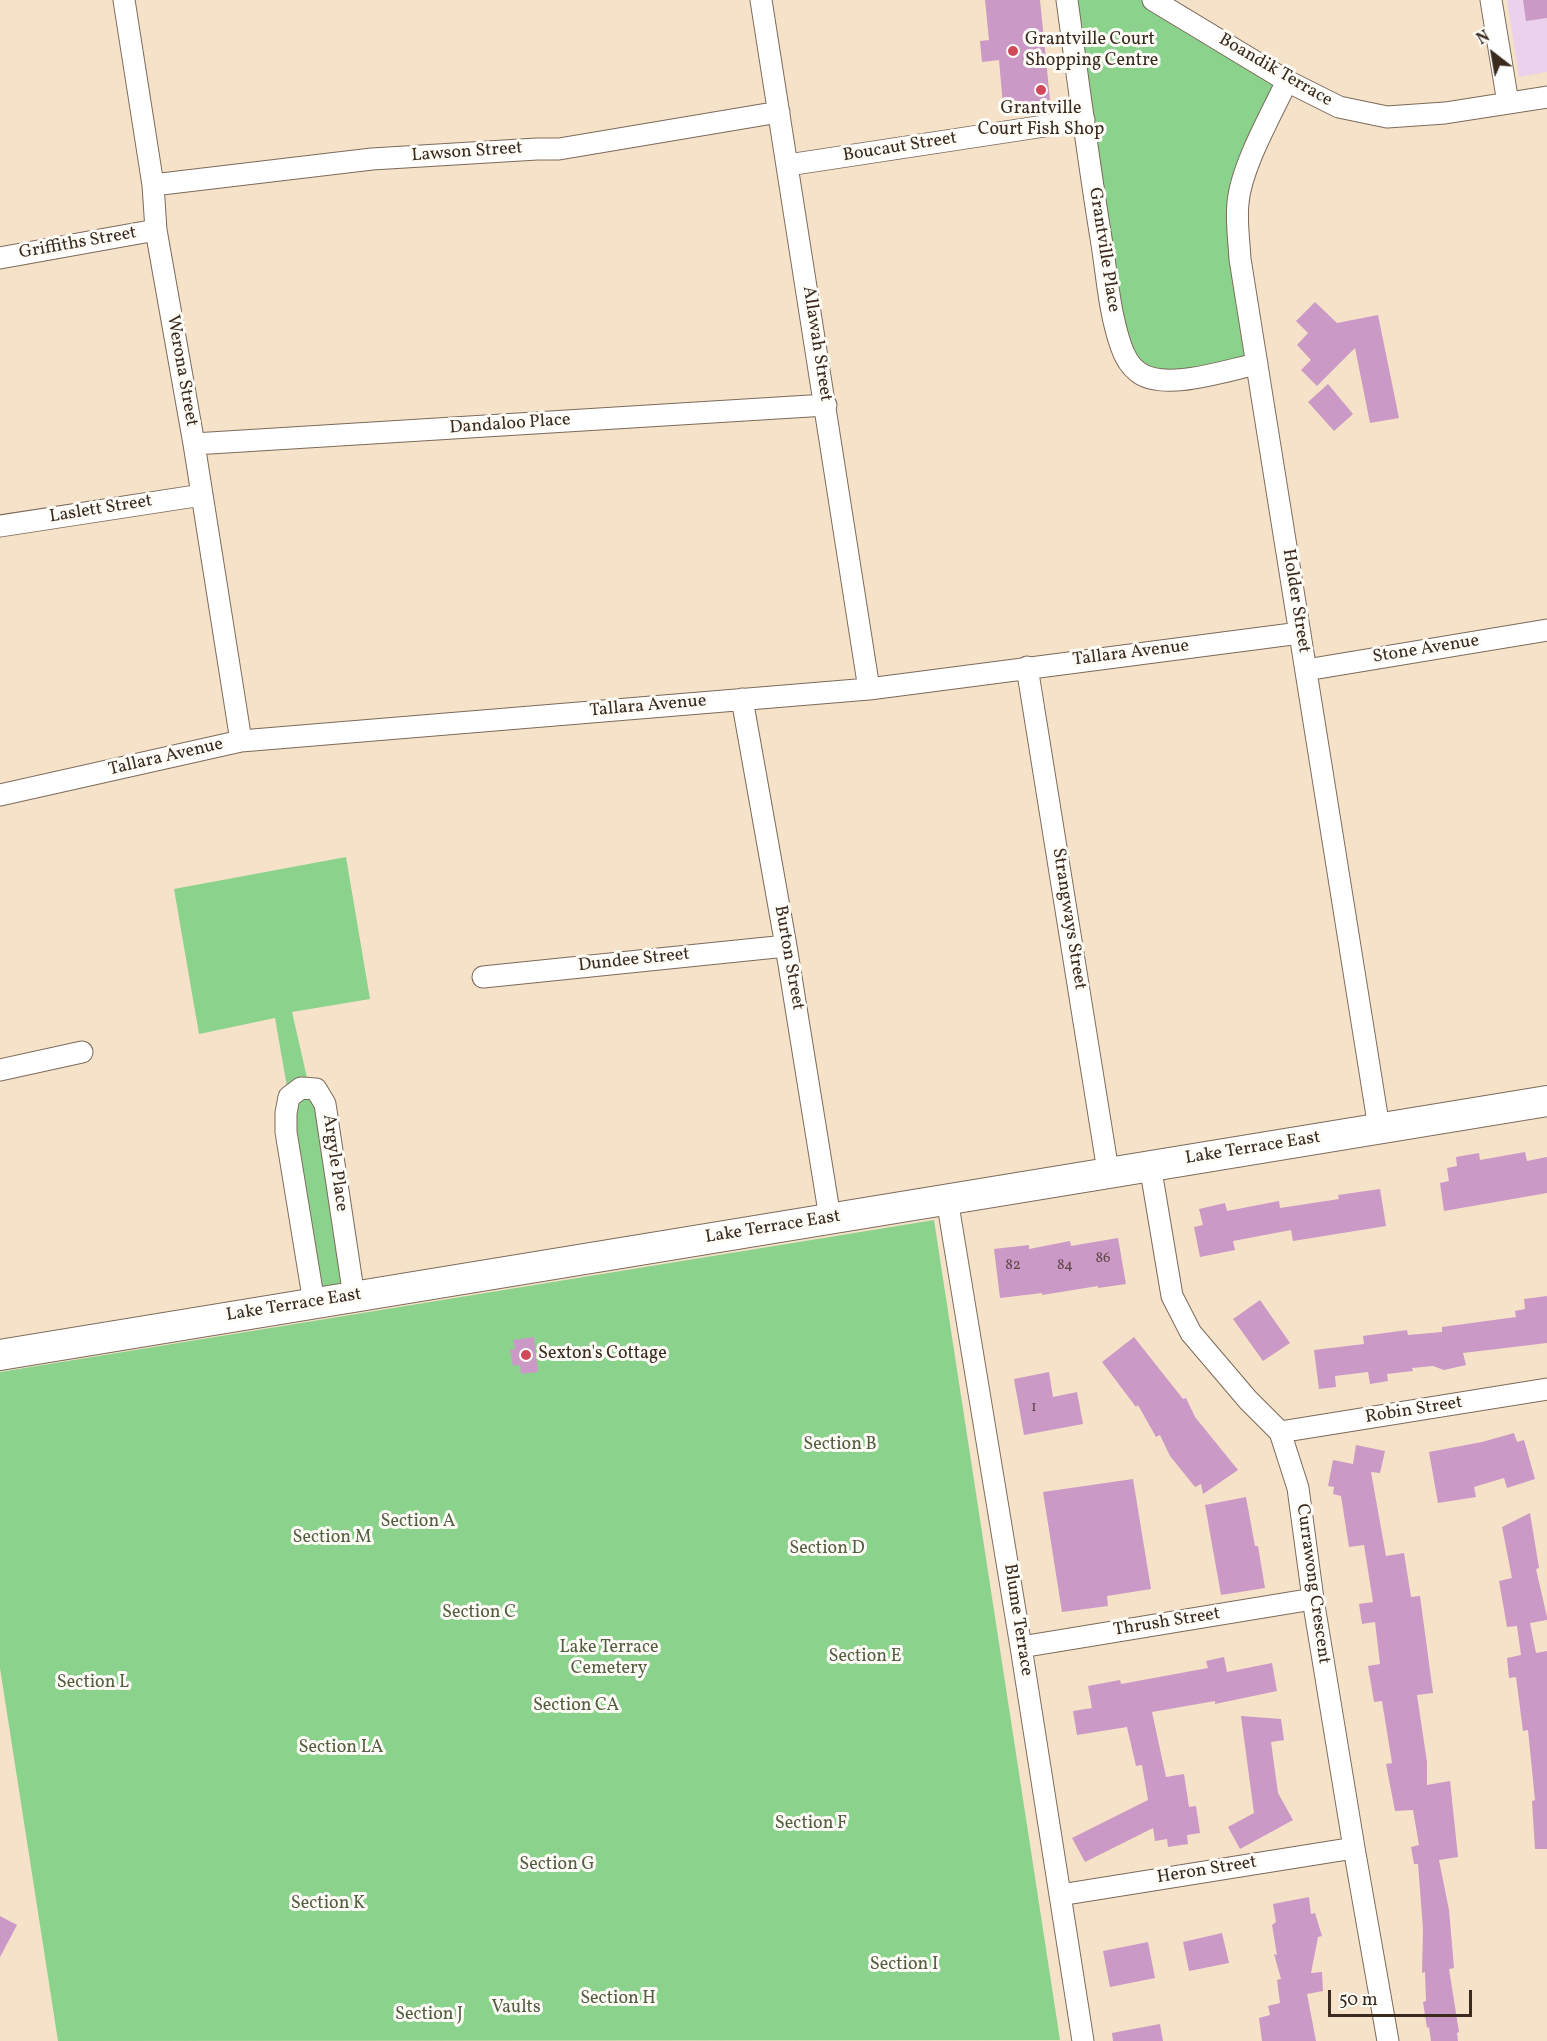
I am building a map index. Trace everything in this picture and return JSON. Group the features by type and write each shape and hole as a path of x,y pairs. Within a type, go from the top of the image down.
{"street":[{"name":"Werona Street","path":"124,0 153,185 156,230 194,444 241,741"},
{"name":"Allawah Street","path":"761,0 869,689"},
{"name":"Grantville Place","path":"1068,0 1114,322 1127,360 1138,372 1152,379 1170,380 1257,364"},
{"name":"Boandik Terrace","path":"1154,0 1287,81 1339,107 1387,117 1445,112 1547,97"},
{"path":"1491,0 1508,103"},
{"name":"Holder Street","path":"1287,81 1249,164 1238,202 1240,259 1379,1128"},
{"name":"Lawson Street","path":"153,185 372,159 559,149 779,112"},
{"name":"Boucaut Street","path":"788,165 1084,120"},
{"name":"Griffiths Street","path":"0,258 156,230"},
{"name":"Dandaloo Place","path":"194,444 826,405"},
{"name":"Laslett Street","path":"0,526 202,495"},
{"name":"Stone Avenue","path":"1306,669 1547,630"},
{"name":"Tallara Avenue","path":"0,795 241,741 869,689 1300,633"},
{"name":"Strangways Street","path":"1027,667 1108,1171"},
{"name":"Burton Street","path":"742,699 786,946 830,1218"},
{"name":"Dundee Street","path":"483,977 786,946"},
{"path":"0,1071 82,1052"},
{"name":"Argyle Place","path":"314,1303 286,1132 289,1097 302,1088 316,1089 325,1104 354,1297"},
{"name":"Lake Terrace East","path":"0,1355 1108,1171 1547,1101"},
{"name":"Currawong Crescent","path":"1150,1165 1172,1296 1181,1316 1191,1333 1248,1400 1280,1432 1298,1488 1313,1599 1388,2041"},
{"name":"Blume Terrace","path":"947,1199 1083,2041"},
{"name":"Robin Street","path":"1280,1432 1547,1389"},
{"name":"Thrush Street","path":"1021,1647 1313,1599"},
{"name":"Heron Street","path":"1060,1895 1354,1848"}],"shaded area":[{"path":"1507,0 1547,0 1547,72 1519,77"}],"green space":[{"path":"1071,0 1142,0 1278,82 1243,158 1253,363 1163,376 1130,356 1119,325"},
{"path":"346,857 370,999 292,1012 308,1082 287,1087 275,1018 199,1034 174,889"},
{"path":"304,1092 313,1093 349,1293 318,1300 290,1114"},
{"name":"Lake Terrace Cemetery","path":"934,1220 1060,2040 58,2041 0,1668 0,1372"}],"building":[{"name":"Grantville Court Shopping Centre","path":"985,0 1040,0 1050,100 1003,105 999,60 982,62 980,41 989,40"},
{"path":"1523,0 1547,0 1547,18 1526,21"},
{"path":"1315,302 1337,323 1378,315 1399,418 1370,423 1355,348 1317,386 1301,370 1311,360 1297,345 1308,333 1296,321"},
{"path":"1328,384 1353,414 1334,431 1308,402"},
{"path":"1525,1152 1527,1161 1547,1157 1547,1193 1444,1211 1440,1183 1449,1181 1447,1168 1457,1166 1456,1157 1479,1153 1480,1160"},
{"path":"1380,1189 1386,1226 1293,1241 1291,1230 1233,1241 1235,1250 1200,1257 1194,1227 1203,1225 1199,1209 1225,1203 1227,1211 1279,1201 1280,1208 1339,1199 1338,1195"},
{"path":"1118,1238 1126,1284 1000,1298 994,1249 1029,1245 1029,1249 1070,1241 1071,1246"},
{"path":"1547,1296 1547,1343 1463,1353 1466,1365 1444,1370 1433,1366 1412,1368 1413,1371 1387,1374 1388,1381 1370,1384 1368,1372 1335,1376 1336,1387 1319,1389 1314,1350 1364,1344 1363,1336 1407,1330 1408,1335 1442,1332 1442,1327 1516,1317 1515,1311 1525,1309 1524,1299"},
{"path":"1260,1300 1290,1343 1263,1361 1233,1319"},
{"name":"Sexton's Cottage","path":"534,1337 538,1372 521,1374 520,1365 513,1366 510,1350 515,1349 513,1340"},
{"path":"1134,1337 1183,1399 1186,1398 1195,1417 1238,1470 1203,1494 1201,1484 1195,1487 1170,1456 1160,1435 1156,1437 1138,1405 1136,1407 1102,1362"},
{"path":"1049,1372 1053,1397 1077,1392 1083,1424 1024,1435 1014,1379"},
{"path":"1514,1433 1517,1442 1524,1440 1535,1479 1507,1488 1504,1478 1474,1487 1476,1497 1438,1503 1429,1452 1482,1442"},
{"path":"1356,1445 1385,1451 1380,1473 1371,1472 1386,1556 1404,1553 1411,1597 1420,1596 1433,1693 1417,1695 1427,1762 1427,1785 1450,1781 1458,1857 1439,1860 1449,1910 1454,1968 1449,1969 1459,2032 1457,2033 1458,2041 1431,2041 1429,2027 1427,2028 1423,2002 1426,2001 1425,1972 1422,1973 1423,1929 1418,1864 1414,1864 1411,1847 1419,1845 1413,1810 1395,1811 1386,1764 1392,1763 1382,1701 1374,1702 1368,1666 1380,1664 1375,1622 1362,1624 1359,1604 1373,1602 1364,1545 1349,1547 1341,1496 1333,1494 1334,1487 1328,1486 1333,1460 1353,1464"},
{"path":"1133,1479 1151,1589 1107,1596 1108,1606 1062,1612 1043,1492"},
{"path":"1246,1497 1265,1588 1221,1595 1205,1505"},
{"path":"1530,1513 1539,1568 1536,1569 1547,1617 1547,1620 1530,1623 1536,1653 1547,1651 1547,1849 1535,1849 1532,1801 1535,1800 1528,1730 1523,1731 1516,1677 1509,1678 1507,1658 1521,1655 1517,1626 1507,1627 1499,1581 1512,1578 1502,1527"},
{"path":"1224,1657 1227,1672 1272,1663 1277,1691 1215,1704 1215,1701 1152,1712 1166,1777 1184,1774 1189,1807 1196,1806 1200,1833 1187,1835 1188,1844 1168,1847 1167,1839 1155,1841 1153,1828 1085,1862 1072,1838 1148,1800 1142,1765 1136,1766 1127,1727 1077,1735 1073,1711 1092,1708 1088,1686 1120,1680 1121,1684 1208,1668 1206,1661"},
{"path":"1241,1716 1281,1719 1284,1740 1271,1742 1278,1793 1293,1820 1240,1849 1228,1827 1254,1813"},
{"path":"1309,1897 1311,1914 1315,1913 1322,1936 1318,1937 1311,1973 1322,1972 1323,1991 1307,1994 1316,2041 1262,2041 1259,2018 1270,2015 1268,2006 1280,2003 1277,1980 1281,1979 1274,1954 1277,1955 1272,1925 1276,1922 1273,1904"},
{"path":"0,1916 17,1925 0,1957"},
{"path":"1222,1933 1229,1963 1189,1971 1183,1942"},
{"path":"1148,1942 1155,1978 1110,1987 1103,1951"},
{"path":"1160,2024 1163,2041 1113,2041 1112,2033"}],"place":[{"name":"Grantville Court Shopping Centre","path":"1013,51"},
{"name":"Grantville Court Fish Shop","path":"1041,90"},
{"name":"Sexton's Cottage","path":"526,1355"}],"park label":[{"name":"Section B","path":"840,1446"},
{"name":"Section A","path":"418,1523"},
{"name":"Section M","path":"332,1539"},
{"name":"Section D","path":"827,1550"},
{"name":"Section C","path":"479,1614"},
{"name":"Section E","path":"865,1658"},
{"name":"Section L","path":"93,1684"},
{"name":"Section CA","path":"576,1707"},
{"name":"Section LA","path":"341,1749"},
{"name":"Section F","path":"811,1825"},
{"name":"Section G","path":"557,1866"},
{"name":"Section K","path":"328,1905"},
{"name":"Section I","path":"904,1966"},
{"name":"Section H","path":"618,2000"},
{"name":"Vaults","path":"516,2009"},
{"name":"Section J","path":"429,2016"}]}
